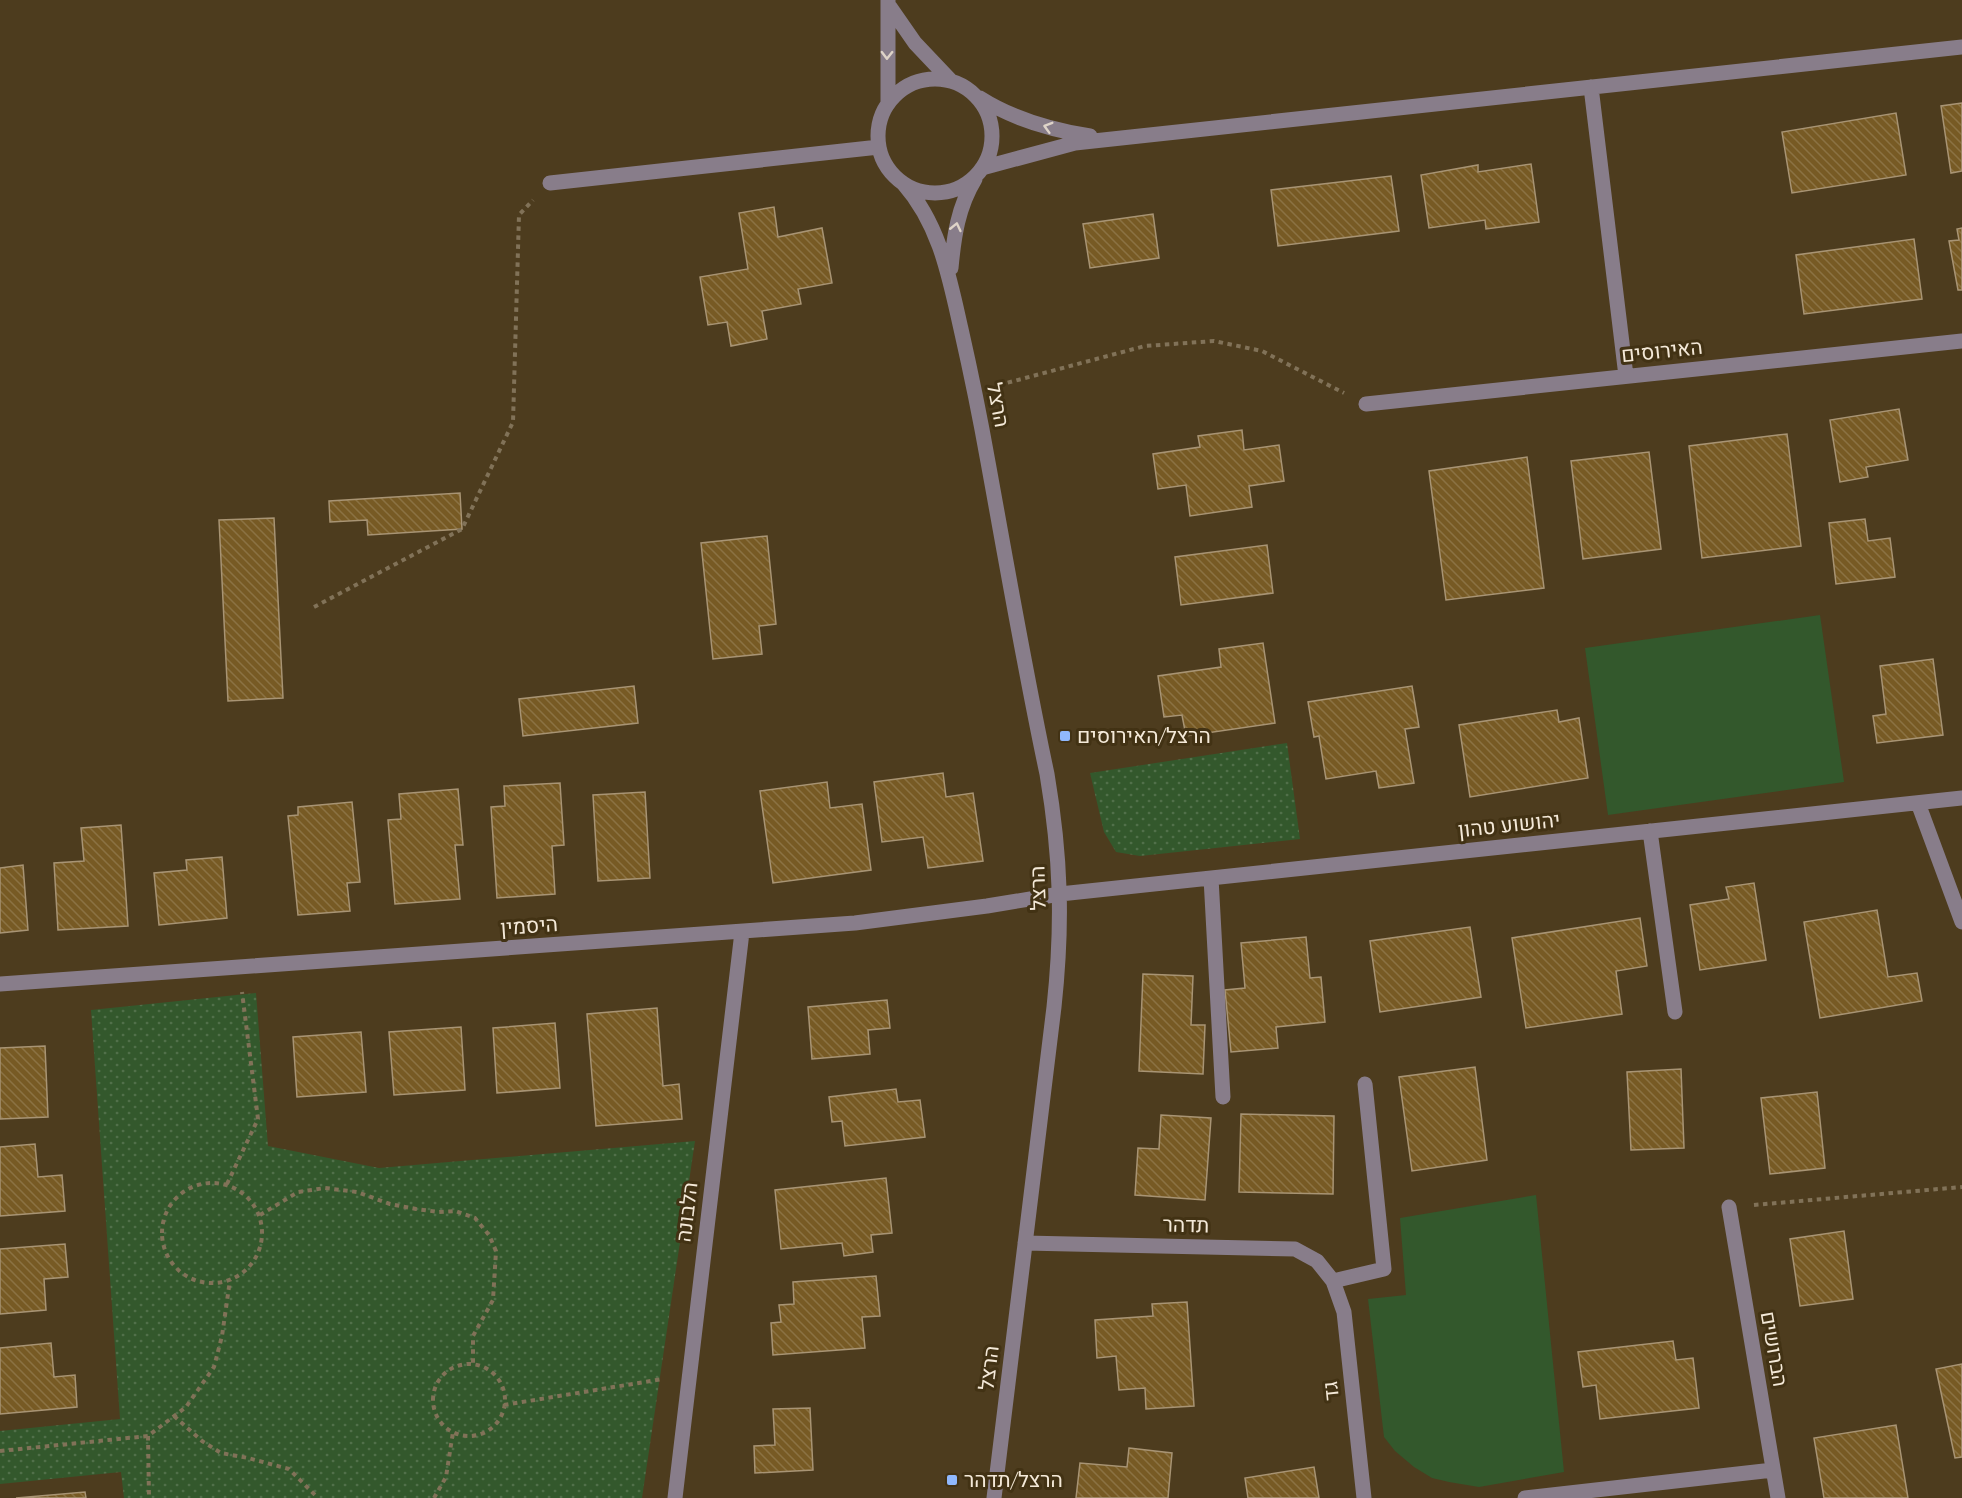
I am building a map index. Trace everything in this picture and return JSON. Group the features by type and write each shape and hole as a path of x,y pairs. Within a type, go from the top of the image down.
{"street":[{"path":"889,3 915,43 951,81"},
{"path":"888,104 889,3"},
{"path":"980,171 1056,147 1105,140 1962,47"},
{"path":"974,94 989,116 993,134 990,152 980,171 964,186 946,192 928,193 903,183 890,171 879,147 880,120 888,104 900,91 915,82 933,79 960,84 1002,110 1026,120 1105,140"},
{"path":"1591,87 1626,376"},
{"path":"550,183 879,147"},
{"name":"הרצל","path":"951,283 956,228 965,198 980,171"},
{"name":"הרצל","path":"903,183 919,202 931,223 940,244 951,283 975,392 1056,830 1060,894 1057,983 994,1498"},
{"name":"האירוסים","path":"1366,404 1962,341"},
{"name":"יהושוע טהון","path":"1060,894 1962,798"},
{"path":"1918,803 1962,922"},
{"path":"1650,831 1675,1012"},
{"path":"1211,878 1223,1097"},
{"name":"היסמין","path":"0,984 876,921 1060,894"},
{"name":"הלבונה","path":"675,1498 741,932"},
{"path":"1333,1281 1384,1269 1365,1084"},
{"name":"הברושים","path":"1729,1207 1778,1498"},
{"name":"תדהר","path":"1025,1243 1295,1249 1317,1261 1333,1281"},
{"name":"גד","path":"1333,1281 1344,1312 1364,1498"},
{"path":"1525,1498 1773,1470"}],"path":[{"path":"314,606 462,529 513,422 519,215 550,183"},
{"path":"975,392 1144,346 1214,341 1262,351 1366,404"},
{"path":"227,1184 258,1119 239,968"},
{"path":"203,1183 227,1184 247,1196 260,1215 262,1240 258,1254 244,1273 230,1280 206,1283 184,1275 168,1258 162,1234 167,1211 181,1193 203,1183"},
{"path":"1729,1207 1962,1187"},
{"path":"260,1215 298,1192 325,1188 357,1192 390,1204 416,1209 439,1212 455,1210 475,1218 489,1235 496,1251 493,1300 473,1336 473,1364"},
{"path":"0,1450 148,1436 186,1407 214,1367 222,1336 230,1280"},
{"path":"462,1364 473,1364 489,1370 497,1377 504,1393 504,1404 499,1420 486,1431 470,1436 453,1432 437,1418 433,1407 434,1390 442,1375 462,1364"},
{"path":"504,1404 689,1374"},
{"path":"174,1416 202,1441 221,1453 288,1469 318,1498"},
{"path":"434,1498 446,1477 453,1432"},
{"path":"148,1436 149,1498"}],"green space":[{"path":"1820,615 1844,782 1608,815 1585,648"},
{"path":"1287,743 1300,839 1140,856 1116,852 1104,832 1090,773"},
{"path":"256,993 268,1146 379,1168 695,1141 642,1498 124,1498 121,1472 0,1484 0,1431 120,1419 91,1010"},
{"path":"1536,1195 1564,1472 1479,1487 1432,1478 1395,1451 1384,1437 1368,1299 1406,1295 1400,1218"}],"building":[{"path":"1962,103 1962,171 1951,173 1941,106"},
{"path":"1896,113 1906,175 1792,193 1782,132"},
{"path":"1531,164 1539,222 1486,229 1485,220 1429,228 1421,175 1478,165 1478,172"},
{"path":"1391,176 1399,231 1278,246 1271,190"},
{"path":"774,207 778,237 822,228 832,283 798,289 801,304 762,311 767,339 731,346 727,322 708,325 700,277 748,269 739,213"},
{"path":"1153,214 1159,258 1090,268 1083,224"},
{"path":"1962,228 1962,290 1958,290 1949,241 1959,240 1957,229"},
{"path":"1914,239 1922,299 1804,314 1796,255"},
{"path":"1899,409 1908,460 1866,467 1868,477 1840,482 1830,420"},
{"path":"1242,430 1244,450 1279,445 1284,481 1249,486 1252,507 1190,516 1186,485 1158,489 1153,454 1200,447 1198,436"},
{"path":"1787,434 1801,546 1702,558 1689,446"},
{"path":"1649,452 1661,549 1583,559 1571,461"},
{"path":"1527,457 1544,588 1446,600 1429,471"},
{"path":"460,493 462,529 368,535 367,520 330,522 329,501"},
{"path":"274,518 283,698 228,701 219,520"},
{"path":"1865,519 1868,541 1890,538 1895,577 1836,584 1829,523"},
{"path":"767,536 776,624 759,626 762,654 713,659 701,543"},
{"path":"1267,545 1273,593 1181,605 1175,557"},
{"path":"1263,643 1275,723 1186,736 1182,715 1164,717 1158,676 1221,667 1219,649"},
{"path":"1933,659 1943,735 1877,743 1873,716 1886,714 1880,666"},
{"path":"634,686 638,723 523,736 519,699"},
{"path":"1412,686 1419,727 1405,729 1414,783 1379,788 1376,771 1326,779 1319,736 1314,737 1308,702"},
{"path":"1557,710 1559,722 1579,718 1588,778 1470,797 1459,725"},
{"path":"943,773 946,797 973,793 983,861 928,868 923,837 882,842 874,782"},
{"path":"827,782 830,808 862,804 871,870 773,883 760,791"},
{"path":"560,783 564,845 552,846 555,894 497,898 491,807 505,806 504,786"},
{"path":"458,789 463,845 455,845 460,899 395,904 388,820 401,819 399,794"},
{"path":"645,792 650,878 598,881 593,795"},
{"path":"352,802 360,882 347,883 350,911 298,915 288,816 298,815 298,807"},
{"path":"121,825 128,926 58,930 54,863 84,861 81,828"},
{"path":"222,857 227,918 159,925 154,873 187,870 186,860"},
{"path":"23,865 28,930 0,933 0,868"},
{"path":"1754,883 1766,960 1700,970 1690,905 1729,899 1726,887"},
{"path":"1877,910 1888,977 1917,973 1922,1001 1820,1018 1804,922"},
{"path":"1640,918 1647,966 1616,971 1622,1014 1526,1028 1512,938"},
{"path":"1470,927 1481,997 1380,1012 1370,941"},
{"path":"1306,937 1310,978 1321,977 1325,1022 1276,1027 1278,1048 1231,1052 1225,990 1245,988 1241,943"},
{"path":"1143,974 1193,976 1191,1025 1205,1025 1203,1074 1139,1071"},
{"path":"887,1000 890,1028 868,1030 870,1054 812,1059 808,1007"},
{"path":"657,1008 663,1086 679,1084 682,1119 596,1126 587,1014"},
{"path":"555,1023 560,1088 497,1093 493,1028"},
{"path":"461,1027 465,1090 394,1095 389,1032"},
{"path":"361,1032 366,1092 297,1097 293,1037"},
{"path":"45,1046 48,1117 0,1119 0,1048"},
{"path":"1475,1067 1487,1160 1412,1171 1399,1077"},
{"path":"1681,1069 1684,1148 1631,1150 1627,1072"},
{"path":"896,1089 898,1102 920,1100 925,1137 845,1146 842,1121 832,1122 829,1097"},
{"path":"1817,1092 1825,1168 1770,1174 1761,1098"},
{"path":"1241,1114 1334,1116 1333,1194 1239,1192"},
{"path":"1161,1115 1211,1118 1205,1200 1135,1195 1138,1148 1159,1149"},
{"path":"35,1144 38,1177 62,1175 65,1211 0,1216 0,1147"},
{"path":"886,1178 892,1233 871,1235 873,1252 844,1256 842,1243 781,1249 775,1190"},
{"path":"1844,1231 1853,1299 1800,1306 1790,1239"},
{"path":"65,1244 68,1277 44,1279 46,1310 0,1314 0,1249"},
{"path":"876,1276 880,1316 862,1317 865,1348 773,1355 771,1323 781,1322 779,1305 794,1304 793,1282"},
{"path":"1187,1302 1194,1406 1146,1409 1145,1388 1119,1390 1116,1356 1097,1358 1095,1320 1153,1316 1152,1304"},
{"path":"1673,1341 1676,1360 1693,1358 1699,1408 1600,1419 1596,1385 1583,1387 1578,1352"},
{"path":"51,1343 54,1377 75,1375 77,1407 0,1414 0,1348"},
{"path":"1962,1364 1962,1457 1955,1458 1936,1369"},
{"path":"810,1408 813,1470 755,1473 754,1446 775,1445 773,1409"},
{"path":"1896,1425 1908,1498 1824,1498 1814,1438"},
{"path":"1129,1448 1172,1453 1168,1498 1076,1498 1080,1463 1127,1467"},
{"path":"1314,1467 1319,1498 1248,1498 1245,1478"},
{"path":"85,1492 86,1498 16,1498"}],"place":[{"name":"הרצל/האירוסים","path":"1065,736"},
{"name":"הרצל/תדהר","path":"952,1480"}]}
